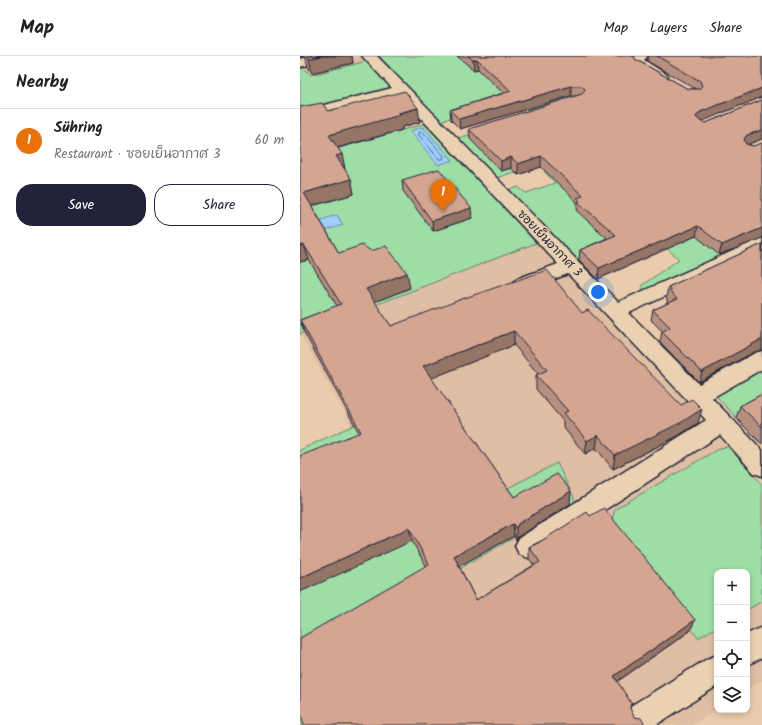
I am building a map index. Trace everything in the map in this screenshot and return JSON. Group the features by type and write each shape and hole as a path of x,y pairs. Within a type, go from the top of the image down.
{"street":[{"path":"300,63 330,56"},
{"name":"ซอยเย็นอากาศ 3","path":"369,56 402,90 457,137 572,266 761,462"},
{"path":"641,56 636,59 640,65 672,84"},
{"path":"300,116 402,90"},
{"path":"615,311 762,244"},
{"path":"503,291 572,266"},
{"path":"697,396 762,359"},
{"path":"528,546 722,422"},
{"path":"750,649 762,641"},
{"path":"642,716 714,671"}],"shaded area":[{"path":"300,56 362,56 367,61 300,77"},
{"path":"536,243 762,484 762,680 750,688 750,569 714,569 714,711 692,725 300,725 300,450 352,426 300,334"}],"green space":[{"path":"379,56 460,56 497,63 513,100 440,121"},
{"path":"367,61 395,88 300,112 300,69 304,68 311,75"},
{"path":"572,83 597,102 617,242 575,260 507,191 518,187 526,193 555,183 544,171 567,163 560,157 496,178 458,138 534,116 516,99"},
{"path":"427,123 536,243 300,334 300,159"},
{"path":"672,205 734,253 645,294 641,286 679,259 647,231"},
{"path":"762,353 762,441 759,442 715,395 723,392"},
{"path":"358,423 423,531 557,463 576,502 325,646 351,725 300,725 300,450"},
{"path":"728,447 762,484 762,601 750,608 750,569 714,569 714,629 698,638 612,520 615,509 720,448"}],"water":[{"path":"423,127 453,160 438,165 410,131"},
{"path":"337,215 343,225 323,231 318,221"}],"building":[{"path":"307,56 321,56 309,59"},
{"path":"468,56 634,56 635,59 688,89 699,89 702,86 700,81 657,56 762,56 762,88 700,112 696,117 700,121 706,123 762,100 762,130 747,135 744,139 746,144 753,146 762,143 762,228 722,245 698,226 599,268 580,250 616,235 578,202 580,201 577,198 583,196 541,156 518,164 511,157 501,161 469,129 582,94 585,89 582,86 571,86 459,119 450,110 511,91 477,59 473,60"},
{"path":"405,91 418,108 398,113 400,115 329,135 342,154 336,156 351,179 304,193 339,253 362,245 371,251 386,246 407,273 366,289 391,326 462,299 547,270 582,313 588,310 681,405 692,399 702,409 682,422 615,455 598,435 587,441 564,413 568,411 536,375 547,370 514,331 423,366 514,497 557,474 571,491 518,524 516,528 513,524 454,556 476,600 540,562 529,547 538,543 587,512 590,516 604,508 695,620 614,676 631,703 630,708 634,717 641,718 645,725 304,725 300,711 300,638 429,564 409,528 300,578 300,456 361,432 300,320 341,304 304,245 300,246 300,107 322,103 328,111"},
{"path":"439,169 471,208 432,221 402,180"},
{"path":"762,244 762,340 702,372 662,332 670,327 653,310 677,299 669,291 671,290 668,287"},
{"path":"762,394 762,427 740,406"}],"place":[{"name":"Sühring","path":"443,212"}]}
